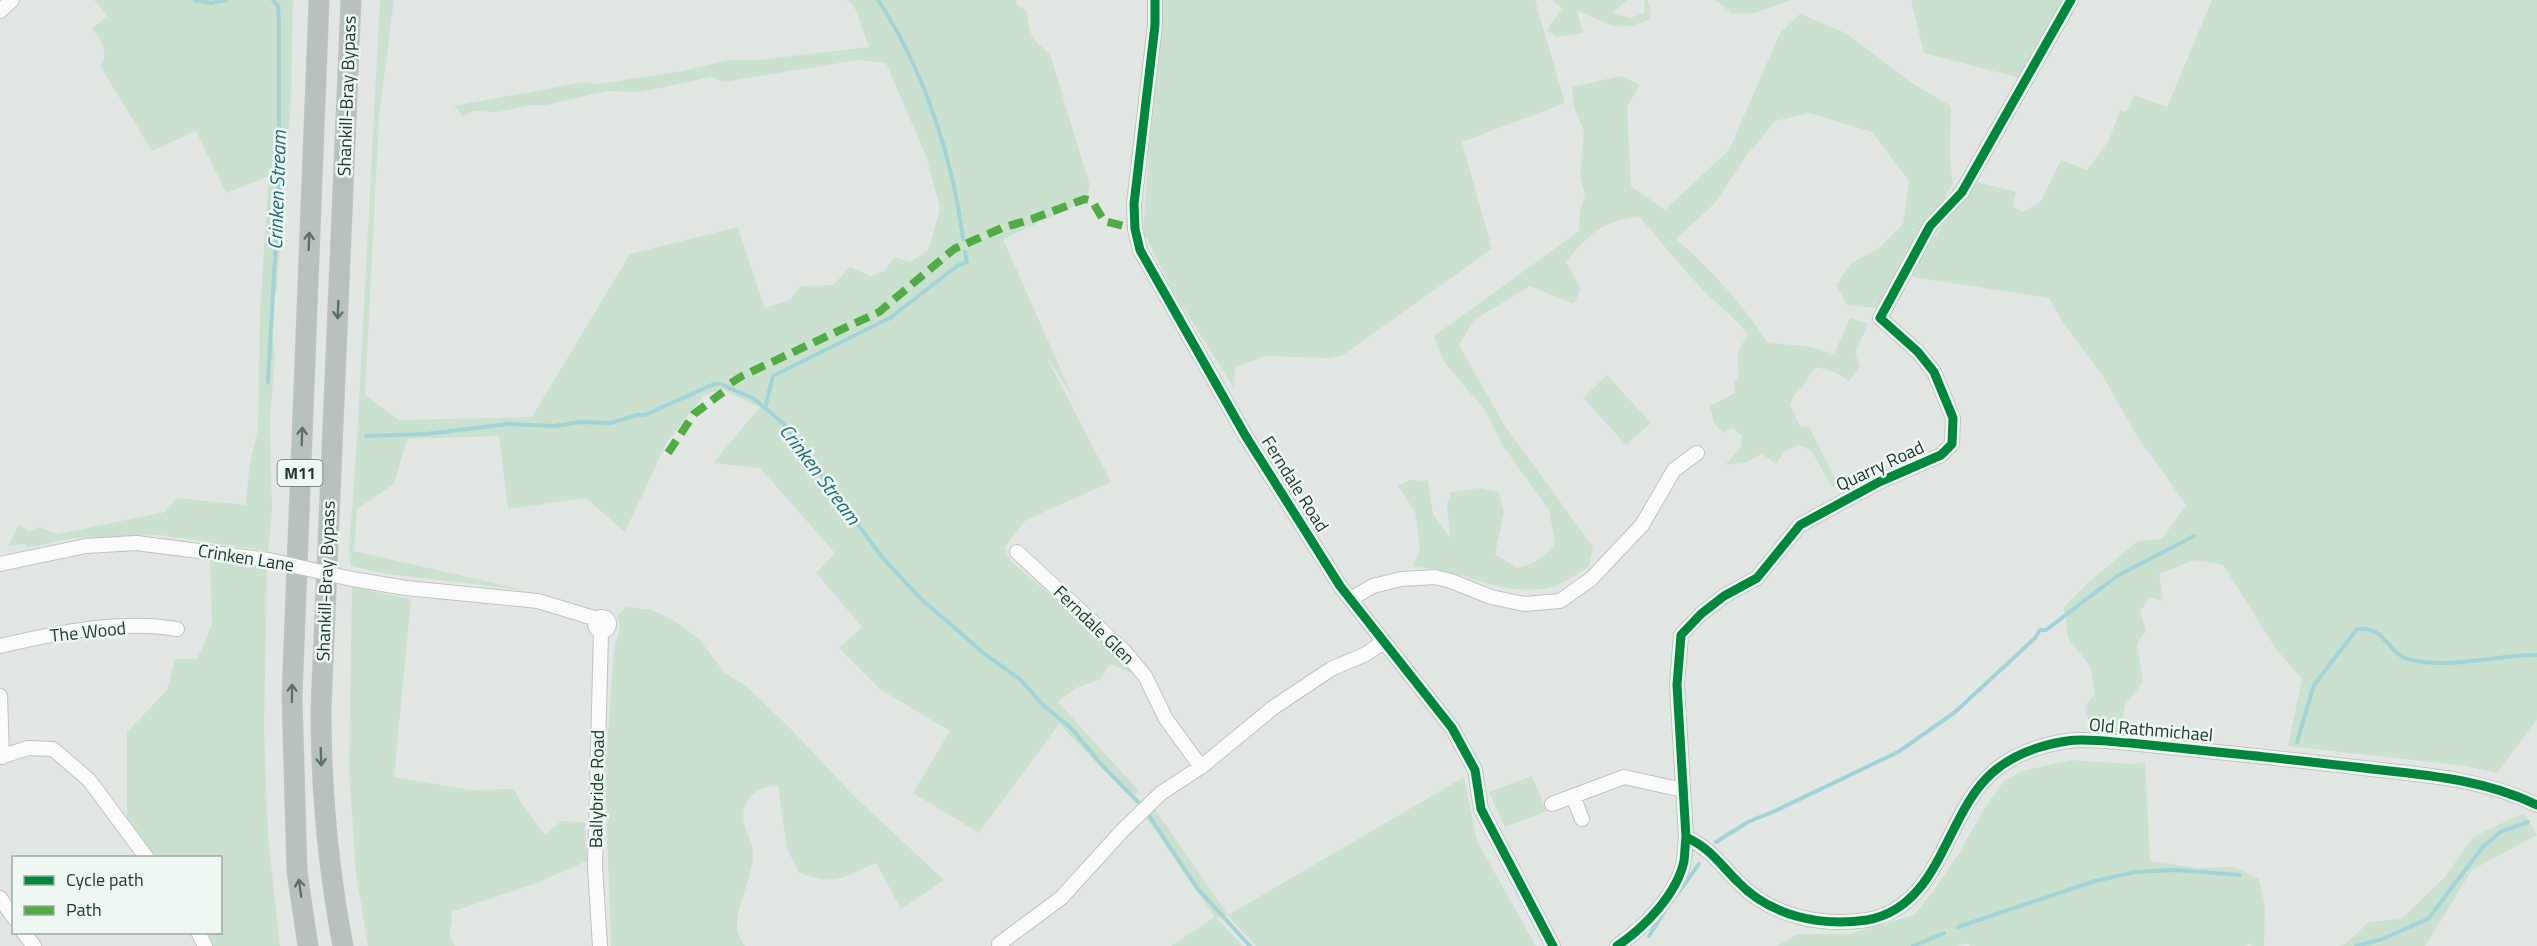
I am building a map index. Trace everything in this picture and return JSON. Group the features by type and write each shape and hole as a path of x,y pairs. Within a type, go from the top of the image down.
{"highway":[{"name":"Shankill-Bray Bypass","path":"308,946 297,872 292,696 319,0"},
{"name":"Shankill-Bray Bypass","path":"343,946 327,844 321,732 351,0"}],"street":[{"path":"0,11 12,0"},
{"name":"Ferndale Road","path":"1155,0 1134,204 1138,246 1188,339 1245,435 1340,586 1352,598 1383,642 1452,728 1475,770 1481,809 1553,946"},
{"name":"Quarry Road","path":"1617,946 1647,922 1676,882 1684,862 1686,837 1677,685 1681,635 1701,614 1724,596 1757,579 1800,525 1879,482 1941,455 1952,444 1953,418 1934,372 1918,352 1880,318 1930,226 1962,192 2071,0"},
{"path":"1352,598 1373,586 1401,579 1435,577 1491,597 1524,604 1560,601 1591,579 1642,525 1674,470 1697,453"},
{"name":"Crinken Lane","path":"0,564 86,546 136,543 268,560 352,579 406,588 538,601 599,625"},
{"name":"Ferndale Glen","path":"1017,552 1124,651 1145,676 1166,719 1201,766"},
{"name":"The Wood","path":"0,646 54,635 110,628 156,625 177,628"},
{"name":"Ballybride Road","path":"599,625 595,866 600,946"},
{"path":"999,944 1061,898 1122,831 1161,793 1201,766 1275,707 1332,669 1366,654 1383,642"},
{"path":"0,696 1,757 28,748 53,749 90,780 146,856"},
{"name":"Old Rathmichael","path":"1686,837 1715,855 1737,882 1757,899 1784,913 1806,919 1837,922 1868,919 1893,911 1919,888 1931,873 1960,817 1976,791 1991,773 2014,757 2068,741 2104,741 2198,750 2450,778 2516,795 2537,805"},
{"path":"1552,804 1624,777 1683,790"},
{"path":"1573,796 1582,819"},
{"path":"0,898 12,915"},
{"path":"24,934 34,946"}],"green space":[{"path":"94,0 293,0 291,99 277,287 270,321 275,354 270,419 272,512 268,551 160,535 74,538 26,548 25,544 8,546 19,525 29,531 39,527 57,534 165,512 177,498 246,505 249,468 258,428 260,312 269,176 226,193 196,131 152,151 100,66 104,51 92,28 107,16"},
{"path":"380,0 394,0 379,116 365,395 399,420 532,417 630,254 738,227 765,308 790,300 800,286 833,285 850,267 870,276 885,271 894,257 911,262 929,249 940,208 926,156 886,63 858,60 723,82 712,77 640,92 607,91 546,105 531,105 498,112 473,111 463,116 454,106 585,82 598,84 683,71 729,60 757,60 869,47 854,6 847,0 1016,0 1017,5 1027,11 1032,36 1050,54 1090,186 1086,201 1003,239 1073,397 1046,356 1111,482 1026,520 1004,548 1011,561 1122,657 1138,676 1110,664 1101,679 1076,688 1058,702 1139,791 1131,798 1059,724 979,833 913,793 950,731 881,690 839,648 862,627 816,573 835,553 760,468 713,463 760,407 721,389 704,395 666,444 625,532 586,498 508,509 499,436 407,439 394,484 357,509 354,551 524,590 387,574 351,566 349,550"},
{"path":"1159,0 1535,0 1565,103 1462,142 1492,249 1343,355 1330,358 1265,356 1235,368 1234,388 1172,290 1143,231"},
{"path":"1552,0 1627,0 1613,13 1630,18 1644,13 1645,0 1647,0 1651,11 1649,20 1619,26 1604,23 1577,10 1583,33 1557,37 1547,30 1562,8"},
{"path":"1715,0 1791,0 1755,13 1733,14"},
{"path":"1911,0 2063,0 2020,78 1924,53"},
{"path":"2212,0 2537,0 2537,719 2497,773 2466,766 2288,746 2302,679 2276,649 2223,565 2194,560 2159,574 2163,601 2149,598 2140,612 2146,630 2137,644 2143,682 2125,705 2120,732 2091,730 2085,706 2095,694 2090,666 2068,638 2064,607 2091,580 2138,541 2162,539 2186,505 2135,433 2104,378 2062,321 2049,298 1907,276 1974,181 2016,192 2013,207 2023,212 2041,201 2061,160 2087,170 2109,140 2120,110 2126,112 2134,95 2167,107"},
{"path":"1800,14 1846,33 1915,85 1951,106 1950,157 1953,184 1876,308 1847,305 1836,285 1852,263 1879,248 1903,224 1909,181 1872,132 1809,113 1775,121 1744,159 1715,203 1676,239 1726,288 1768,343 1807,346 1834,354 1850,318 1868,324 1855,353 1860,367 1849,381 1835,372 1816,367 1795,394 1790,405 1800,426 1809,427 1838,484 1832,487 1811,450 1798,445 1785,451 1776,464 1762,454 1745,463 1725,465 1741,447 1742,435 1733,428 1723,433 1714,423 1710,406 1735,393 1734,382 1739,375 1738,354 1748,336 1733,317 1700,287 1639,216 1615,222 1597,230 1566,262 1581,289 1574,304 1530,286 1474,320 1459,345 1503,423 1593,547 1589,567 1556,586 1533,590 1499,586 1448,572 1413,567 1420,549 1415,512 1398,486 1410,480 1428,481 1433,514 1450,538 1447,504 1451,492 1479,488 1499,492 1504,512 1495,554 1517,568 1539,560 1555,543 1549,510 1503,446 1485,410 1444,362 1434,336 1579,231 1580,211 1585,195 1580,175 1584,131 1574,108 1572,87 1621,76 1640,85 1627,107 1631,186 1665,210 1729,150 1780,33"},
{"path":"1607,375 1651,423 1626,445 1583,398"},
{"path":"210,558 267,569 264,730 268,836 280,946 211,946 205,934 222,934 222,856 150,856 127,825 127,732 167,690 175,659 197,659 212,625"},
{"path":"352,587 411,599 394,777 471,790 514,789 545,835 561,821 585,822 587,861 534,884 451,912 452,921 449,934 455,946 368,946 356,874 349,770"},
{"path":"627,607 652,610 675,621 700,640 724,672 747,687 791,729 854,796 944,880 901,909 876,863 839,879 822,879 799,873 787,849 778,786 768,787 758,790 751,797 743,813 753,849 750,874 737,920 738,933 745,946 611,946 605,773 614,651 620,627 617,616"},
{"path":"2070,760 2131,764 2145,762 2150,861 2198,868 2234,867 2259,879 2265,907 2264,946 2250,946 2256,942 2245,946 1970,946 1968,943 1957,946 1777,946 1798,934 1850,934 1914,915 1938,885 1986,806 2004,781 2023,771"},
{"path":"1532,776 1547,811 1505,827 1489,792"},
{"path":"1464,777 1477,841 1536,946 1256,946 1227,915 1216,918 1243,946 1171,946 1215,917 1143,813 1152,805 1228,915"},
{"path":"2524,813 2537,835 2472,870 2425,946 2338,946 2345,944 2369,922 2401,919 2445,877 2473,837"}],"waterway":[{"name":"Crinken Stream","path":"195,0 211,3 226,0"},
{"name":"Crinken Stream","path":"268,382 279,186 279,26 278,6 273,0"},
{"path":"878,0 909,55 934,115 952,177 963,239"},
{"path":"765,408 773,376 890,318 957,266 967,262 965,252"},
{"name":"Crinken Stream","path":"366,436 426,434 508,424 554,426 582,422 611,423 637,415 645,415 714,384 720,384 753,398 783,423 882,557 921,599 986,655 1020,679 1042,704 1072,729 1101,764 1141,805"},
{"path":"1716,842 1748,822 1898,752 1954,713 2035,638 2040,630 2046,630 2117,576 2194,536"},
{"path":"2297,742 2314,685 2357,629 2374,631 2403,657 2411,660 2442,663 2537,655"},
{"name":"Crinken Stream","path":"1150,817 1197,888 1250,946"},
{"name":"Crinken Stream","path":"2356,946 2380,940 2428,919 2482,848 2500,832 2528,822"},
{"path":"1675,897 1699,864"},
{"path":"1958,927 2095,881 2135,872 2174,870 2240,875"},
{"path":"1649,936 1665,911"},
{"name":"Crinken Stream","path":"1913,946 1944,933"}],"marked path":[{"path":"731,383 879,312 954,249 1002,228 1085,199 1092,201 1104,221 1135,229"},
{"path":"668,453 694,414 723,392"}],"cycle path":[{"path":"1155,0 1155,25 1134,204 1135,229 1140,250 1245,435 1340,586 1452,728 1475,770 1481,809 1553,946"},
{"path":"1617,946 1638,930 1667,898 1684,861 1686,837 1677,685 1681,635 1701,614 1724,596 1757,578 1800,525 1879,482 1941,455 1952,444 1953,418 1934,372 1918,352 1880,318 1930,226 1962,192 2071,0"},
{"path":"1686,837 1708,851 1750,893 1780,911 1814,920 1849,922 1867,920 1892,912 1911,897 1927,879 1963,811 1992,773 2008,761 2027,752 2067,741 2130,743 2435,776 2477,784 2537,805"}]}
